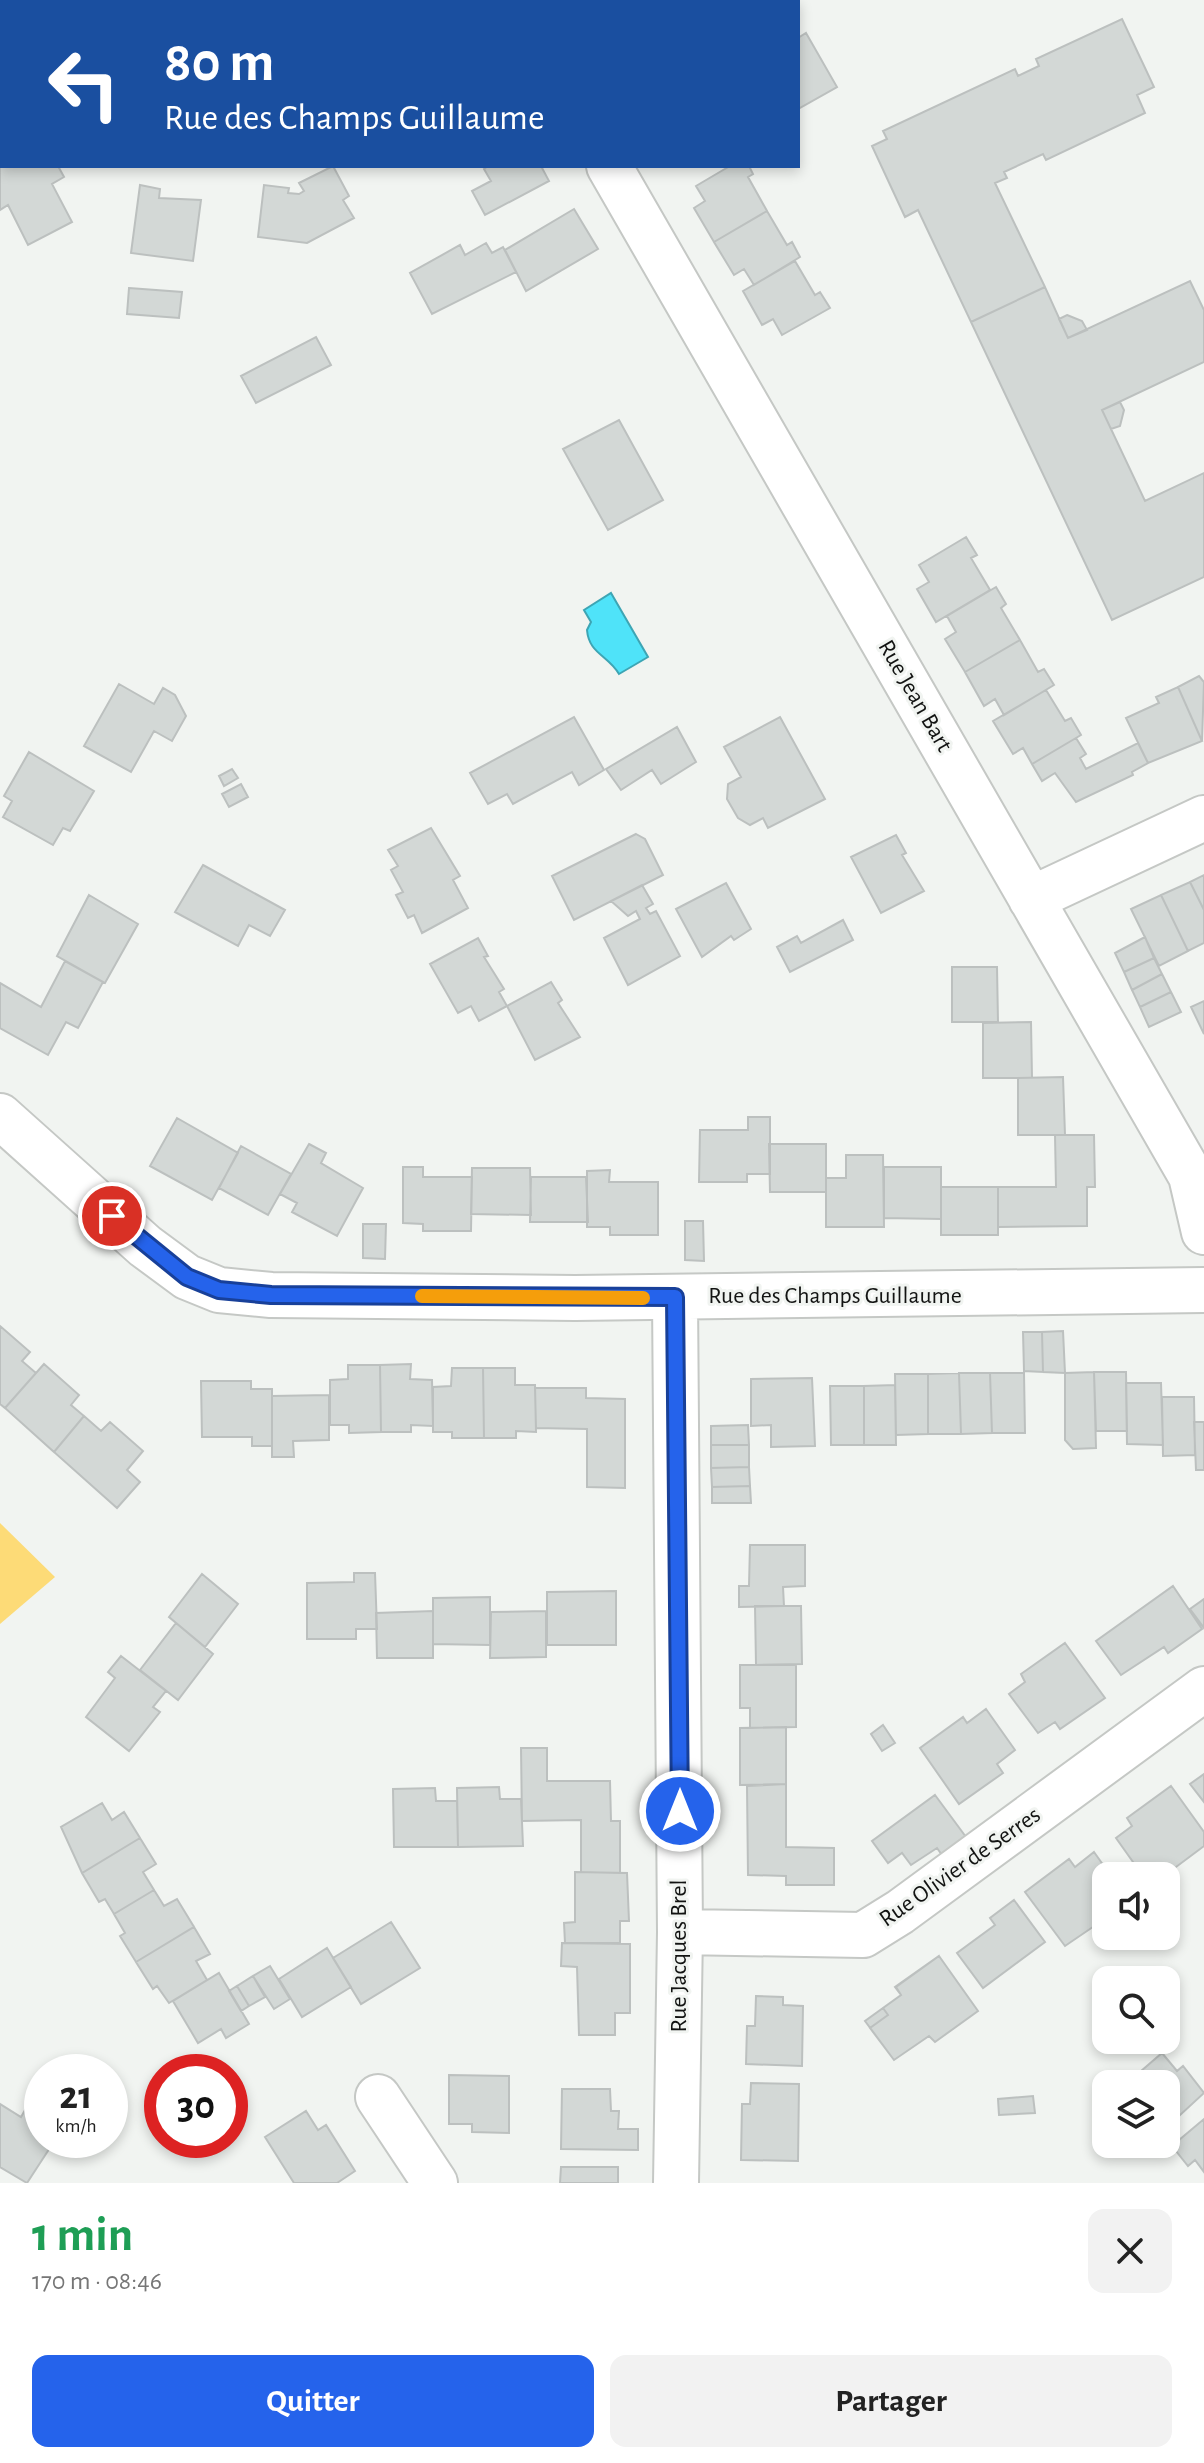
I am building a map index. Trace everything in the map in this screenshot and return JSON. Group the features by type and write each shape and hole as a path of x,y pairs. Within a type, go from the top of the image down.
{"street":[{"name":"Rue Jean Bart","path":"610,168 1191,1176 1204,1232"},
{"path":"1031,899 1204,818"},
{"name":"Rue des Champs Guillaume","path":"0,1116 145,1246 187,1277 219,1290 271,1295 675,1297 1204,1290"},
{"name":"Rue Jacques Brel","path":"675,1297 680,1932 676,2183"},
{"name":"Rue Olivier de Serres","path":"680,1932 863,1935 900,1912 1204,1689"},
{"path":"378,2097 435,2183"}],"shaded area":[{"path":"0,1523 55,1577 0,1624"}],"water":[{"path":"611,593 648,657 619,674 591,644 587,630 591,622 584,610"}],"building":[{"path":"1122,19 1154,87 1137,95 1145,113 1046,160 1043,154 1004,172 1007,178 995,183 1045,287 971,322 918,210 905,217 872,146 887,139 883,131 1015,69 1018,76 1039,66 1036,59"},
{"path":"806,33 837,87 800,108 800,37"},
{"path":"0,168 59,168 64,177 52,184 72,222 28,245 8,205 0,210"},
{"path":"334,168 349,196 343,200 354,218 307,243 258,237 264,185 289,188 288,193 299,194 304,191 299,183"},
{"path":"542,168 549,181 485,215 472,191 491,181 484,169"},
{"path":"727,168 750,168 753,174 748,177 767,211 714,242 694,208 705,201 696,186"},
{"path":"140,185 160,189 159,198 201,200 193,261 131,253"},
{"path":"574,209 598,249 526,291 505,250"},
{"path":"767,211 787,245 792,242 800,257 754,285 744,269 734,275 714,242"},
{"path":"486,243 492,253 503,247 516,272 432,314 410,273 460,245 465,255"},
{"path":"795,261 815,295 820,292 830,308 782,335 773,319 762,325 743,291"},
{"path":"1190,281 1204,310 1204,362 1102,410 1145,501 1204,473 1204,577 1112,620 971,322 1045,287 1068,338"},
{"path":"129,288 182,292 179,318 127,314"},
{"path":"1067,315 1082,321 1087,330 1068,338 1059,319"},
{"path":"316,337 331,365 256,403 241,376"},
{"path":"1120,402 1124,410 1120,426 1111,429 1102,410"},
{"path":"619,420 663,500 608,530 563,449"},
{"path":"966,537 977,555 971,558 990,590 936,622 917,589 929,582 919,565"},
{"path":"996,587 1006,604 1001,608 1020,640 965,672 945,639 956,632 947,616"},
{"path":"1020,640 1038,672 1044,669 1054,685 1004,715 995,699 984,706 965,672"},
{"path":"1199,676 1204,682 1202,741 1178,687"},
{"path":"119,684 154,704 163,688 175,695 186,716 172,741 154,731 131,772 84,746"},
{"path":"1178,687 1202,741 1148,763 1126,718 1159,703 1156,697"},
{"path":"1046,690 1065,721 1071,718 1081,735 1032,764 1023,748 1013,754 993,721"},
{"path":"574,717 604,770 579,785 572,772 513,804 507,794 488,804 470,773"},
{"path":"780,717 825,799 768,828 763,818 750,825 738,818 727,799 728,784 741,777 724,747"},
{"path":"677,727 696,762 661,784 652,770 621,790 606,769"},
{"path":"1076,738 1086,754 1080,758 1086,769 1138,743 1148,763 1132,772 1133,775 1076,802 1055,773 1042,781 1032,764"},
{"path":"29,752 94,791 70,831 63,828 53,845 3,817 12,801 4,796"},
{"path":"232,769 238,778 224,786 219,776"},
{"path":"241,784 248,797 229,807 222,794"},
{"path":"431,828 460,876 453,880 468,908 422,933 414,915 408,918 396,895 403,892 391,870 398,866 388,850"},
{"path":"636,834 645,839 663,875 574,920 552,876"},
{"path":"896,835 906,853 902,855 924,891 881,913 851,857"},
{"path":"203,865 285,910 270,936 249,925 238,946 175,912"},
{"path":"1204,875 1204,910 1190,882"},
{"path":"1190,882 1204,910 1204,943 1188,951 1161,895"},
{"path":"726,883 751,929 734,940 731,936 702,957 676,909"},
{"path":"642,885 653,904 646,908 650,914 656,911 680,956 628,985 604,938 640,919 636,911 628,916 611,901"},
{"path":"89,895 138,924 105,983 57,956"},
{"path":"1161,895 1188,951 1159,966 1131,909"},
{"path":"843,920 853,940 790,972 777,947 797,936 801,943"},
{"path":"1145,937 1154,958 1124,972 1115,953"},
{"path":"478,938 488,956 484,957 504,989 499,992 507,1006 479,1021 471,1006 458,1013 430,964"},
{"path":"1154,958 1162,974 1132,990 1124,972"},
{"path":"65,961 103,982 78,1028 66,1022 48,1055 0,1028 0,983 41,1007"},
{"path":"952,967 997,967 998,1022 952,1022"},
{"path":"1162,974 1171,992 1140,1007 1132,990"},
{"path":"551,982 562,1000 558,1003 580,1037 535,1060 507,1006"},
{"path":"1171,992 1181,1012 1149,1027 1140,1007"},
{"path":"1204,1001 1204,1034 1191,1007"},
{"path":"1031,1022 1032,1078 983,1078 983,1023"},
{"path":"1063,1077 1065,1135 1018,1135 1018,1078"},
{"path":"748,1117 770,1117 770,1174 747,1174 747,1182 699,1182 700,1130 748,1130"},
{"path":"177,1118 238,1153 212,1200 150,1166"},
{"path":"1055,1135 1094,1135 1095,1187 1087,1187 1087,1226 998,1227 998,1187 1056,1187"},
{"path":"309,1144 326,1153 321,1163 363,1188 337,1236 292,1212 297,1203 280,1194"},
{"path":"769,1144 826,1144 826,1192 770,1192"},
{"path":"241,1146 291,1174 268,1215 219,1188"},
{"path":"846,1155 883,1155 884,1227 826,1227 826,1178 846,1178"},
{"path":"403,1167 423,1167 423,1177 472,1177 471,1231 423,1231 423,1224 403,1223"},
{"path":"884,1167 941,1167 941,1219 884,1218"},
{"path":"472,1168 530,1168 531,1215 471,1214"},
{"path":"610,1170 609,1182 658,1182 658,1235 610,1235 610,1227 587,1227 587,1171"},
{"path":"531,1177 586,1177 588,1222 530,1222"},
{"path":"941,1187 998,1187 998,1235 941,1235"},
{"path":"685,1221 703,1221 704,1261 685,1260"},
{"path":"363,1224 386,1224 385,1259 363,1258"},
{"path":"0,1326 30,1352 22,1361 36,1373 5,1408 0,1404"},
{"path":"1063,1331 1065,1373 1043,1372 1042,1332"},
{"path":"1023,1332 1042,1332 1043,1372 1024,1371"},
{"path":"44,1364 79,1395 71,1405 84,1416 54,1452 5,1408"},
{"path":"411,1364 410,1379 432,1380 433,1426 411,1425 411,1432 381,1432 380,1365"},
{"path":"348,1365 380,1365 381,1432 349,1433 349,1425 330,1425 330,1380 348,1379"},
{"path":"452,1368 483,1368 484,1438 452,1438 452,1432 433,1432 433,1387 451,1386"},
{"path":"483,1368 515,1368 515,1385 535,1385 536,1432 516,1431 516,1438 484,1438"},
{"path":"1094,1372 1126,1372 1127,1431 1096,1431"},
{"path":"1094,1372 1096,1448 1073,1449 1065,1440 1065,1373"},
{"path":"959,1373 990,1373 992,1433 961,1434"},
{"path":"959,1373 961,1434 928,1434 928,1374"},
{"path":"990,1373 1024,1373 1025,1433 992,1433"},
{"path":"895,1374 928,1374 928,1434 896,1435"},
{"path":"812,1378 815,1446 771,1447 771,1425 751,1426 751,1379"},
{"path":"201,1381 251,1381 251,1389 272,1389 272,1446 252,1446 252,1437 202,1437"},
{"path":"1126,1383 1161,1383 1163,1445 1127,1444"},
{"path":"895,1385 896,1445 864,1445 864,1386"},
{"path":"830,1386 864,1386 864,1445 831,1445"},
{"path":"535,1388 586,1388 586,1398 625,1399 625,1488 587,1487 587,1429 536,1428"},
{"path":"329,1395 329,1440 293,1441 294,1457 272,1457 272,1396"},
{"path":"1162,1397 1194,1397 1195,1455 1163,1456"},
{"path":"84,1416 101,1431 110,1422 143,1451 127,1470 140,1482 117,1508 54,1452"},
{"path":"1194,1422 1204,1422 1204,1470 1196,1470"},
{"path":"748,1425 749,1445 711,1445 711,1426"},
{"path":"711,1445 749,1445 749,1467 711,1468"},
{"path":"749,1467 750,1486 712,1487 711,1468"},
{"path":"750,1486 751,1503 712,1503 712,1487"},
{"path":"750,1545 805,1545 805,1586 783,1587 784,1606 739,1607 739,1586 749,1586"},
{"path":"354,1573 375,1573 377,1629 356,1629 356,1639 307,1639 307,1583 354,1582"},
{"path":"202,1574 238,1604 205,1647 169,1617"},
{"path":"1173,1586 1202,1629 1168,1653 1164,1647 1121,1675 1096,1641"},
{"path":"616,1591 616,1645 547,1645 547,1592"},
{"path":"490,1597 490,1645 433,1644 433,1598"},
{"path":"1204,1599 1204,1628 1190,1609"},
{"path":"755,1606 801,1606 802,1664 756,1665"},
{"path":"433,1611 433,1658 377,1658 376,1613"},
{"path":"546,1611 546,1657 490,1658 491,1612"},
{"path":"176,1623 213,1654 178,1700 140,1670"},
{"path":"1065,1643 1105,1698 1060,1729 1055,1722 1038,1733 1009,1694 1025,1682 1021,1674"},
{"path":"121,1656 166,1691 153,1707 160,1712 129,1751 86,1717 115,1678 108,1672"},
{"path":"740,1665 796,1665 796,1727 750,1728 750,1708 740,1708"},
{"path":"986,1709 1015,1750 997,1764 1003,1773 959,1804 920,1748 963,1717 967,1723"},
{"path":"883,1725 895,1743 882,1751 871,1734"},
{"path":"786,1727 786,1784 740,1785 740,1728"},
{"path":"521,1748 547,1748 547,1781 610,1781 611,1821 620,1821 620,1873 581,1872 581,1820 522,1821"},
{"path":"1204,1774 1204,1802 1190,1784"},
{"path":"786,1784 786,1847 834,1848 834,1885 786,1885 786,1876 748,1875 747,1786"},
{"path":"1171,1786 1204,1832 1204,1846 1180,1864 1133,1862 1116,1838 1132,1826 1127,1818"},
{"path":"499,1787 500,1799 521,1799 523,1846 458,1847 457,1788"},
{"path":"435,1788 436,1801 457,1801 458,1847 394,1847 393,1789"},
{"path":"935,1795 966,1837 942,1855 937,1848 911,1865 902,1853 888,1863 872,1841"},
{"path":"102,1803 112,1820 124,1812 140,1838 82,1873 61,1827"},
{"path":"140,1838 156,1864 143,1872 154,1890 114,1914 105,1899 99,1902 82,1873"},
{"path":"1094,1852 1101,1862 1092,1862 1092,1928 1065,1946 1025,1892 1069,1859 1075,1867"},
{"path":"575,1872 627,1873 629,1921 620,1921 620,1943 565,1943 564,1923 575,1922"},
{"path":"154,1890 164,1906 177,1899 194,1927 136,1962 120,1936 125,1933 114,1914"},
{"path":"1014,1900 1045,1942 983,1988 957,1953 995,1925 990,1918"},
{"path":"391,1922 420,1968 361,2004 333,1958"},
{"path":"391,1922 420,1968 361,2004 333,1958"},
{"path":"194,1927 210,1954 196,1961 207,1980 169,2003 157,1986 153,1989 136,1962"},
{"path":"562,1943 630,1944 630,2013 615,2013 615,2035 579,2035 577,1967 561,1966"},
{"path":"327,1948 351,1987 302,2017 279,1979"},
{"path":"939,1956 978,2011 935,2042 929,2036 894,2060 865,2021 901,1995 895,1987"},
{"path":"939,1956 978,2011 935,2042 929,2036 894,2060 870,2028 888,2015 883,2008 901,1995 896,1987"},
{"path":"270,1966 290,1999 274,2009 253,1976"},
{"path":"219,1973 249,2024 226,2038 221,2029 198,2043 173,2001"},
{"path":"253,1976 265,1997 249,2006 237,1986"},
{"path":"237,1986 249,2006 241,2011 229,1991"},
{"path":"756,1996 783,1997 783,2005 803,2006 802,2066 746,2064 747,2026 755,2026"},
{"path":"1163,2054 1176,2070 1142,2070"},
{"path":"1183,2066 1204,2093 1180,2115 1178,2070"},
{"path":"449,2075 509,2076 509,2133 472,2132 472,2124 449,2124"},
{"path":"751,2083 799,2084 798,2161 741,2160 742,2104 750,2104"},
{"path":"562,2089 610,2089 611,2111 619,2111 618,2129 638,2129 638,2150 561,2149"},
{"path":"1033,2096 1035,2113 999,2115 998,2099"},
{"path":"0,2104 21,2117 24,2112 24,2158 43,2158 27,2183 0,2167"},
{"path":"306,2111 318,2130 326,2125 355,2171 337,2183 294,2183 265,2137"},
{"path":"1204,2119 1204,2172 1195,2160 1188,2166 1180,2156 1180,2139"},
{"path":"561,2167 618,2167 618,2183 560,2183"}],"slow traffic":[{"path":"422,1296 643,1298"}],"route":[{"path":"112,1216 145,1246 187,1277 219,1290 271,1295 675,1297 680,1811"}]}
